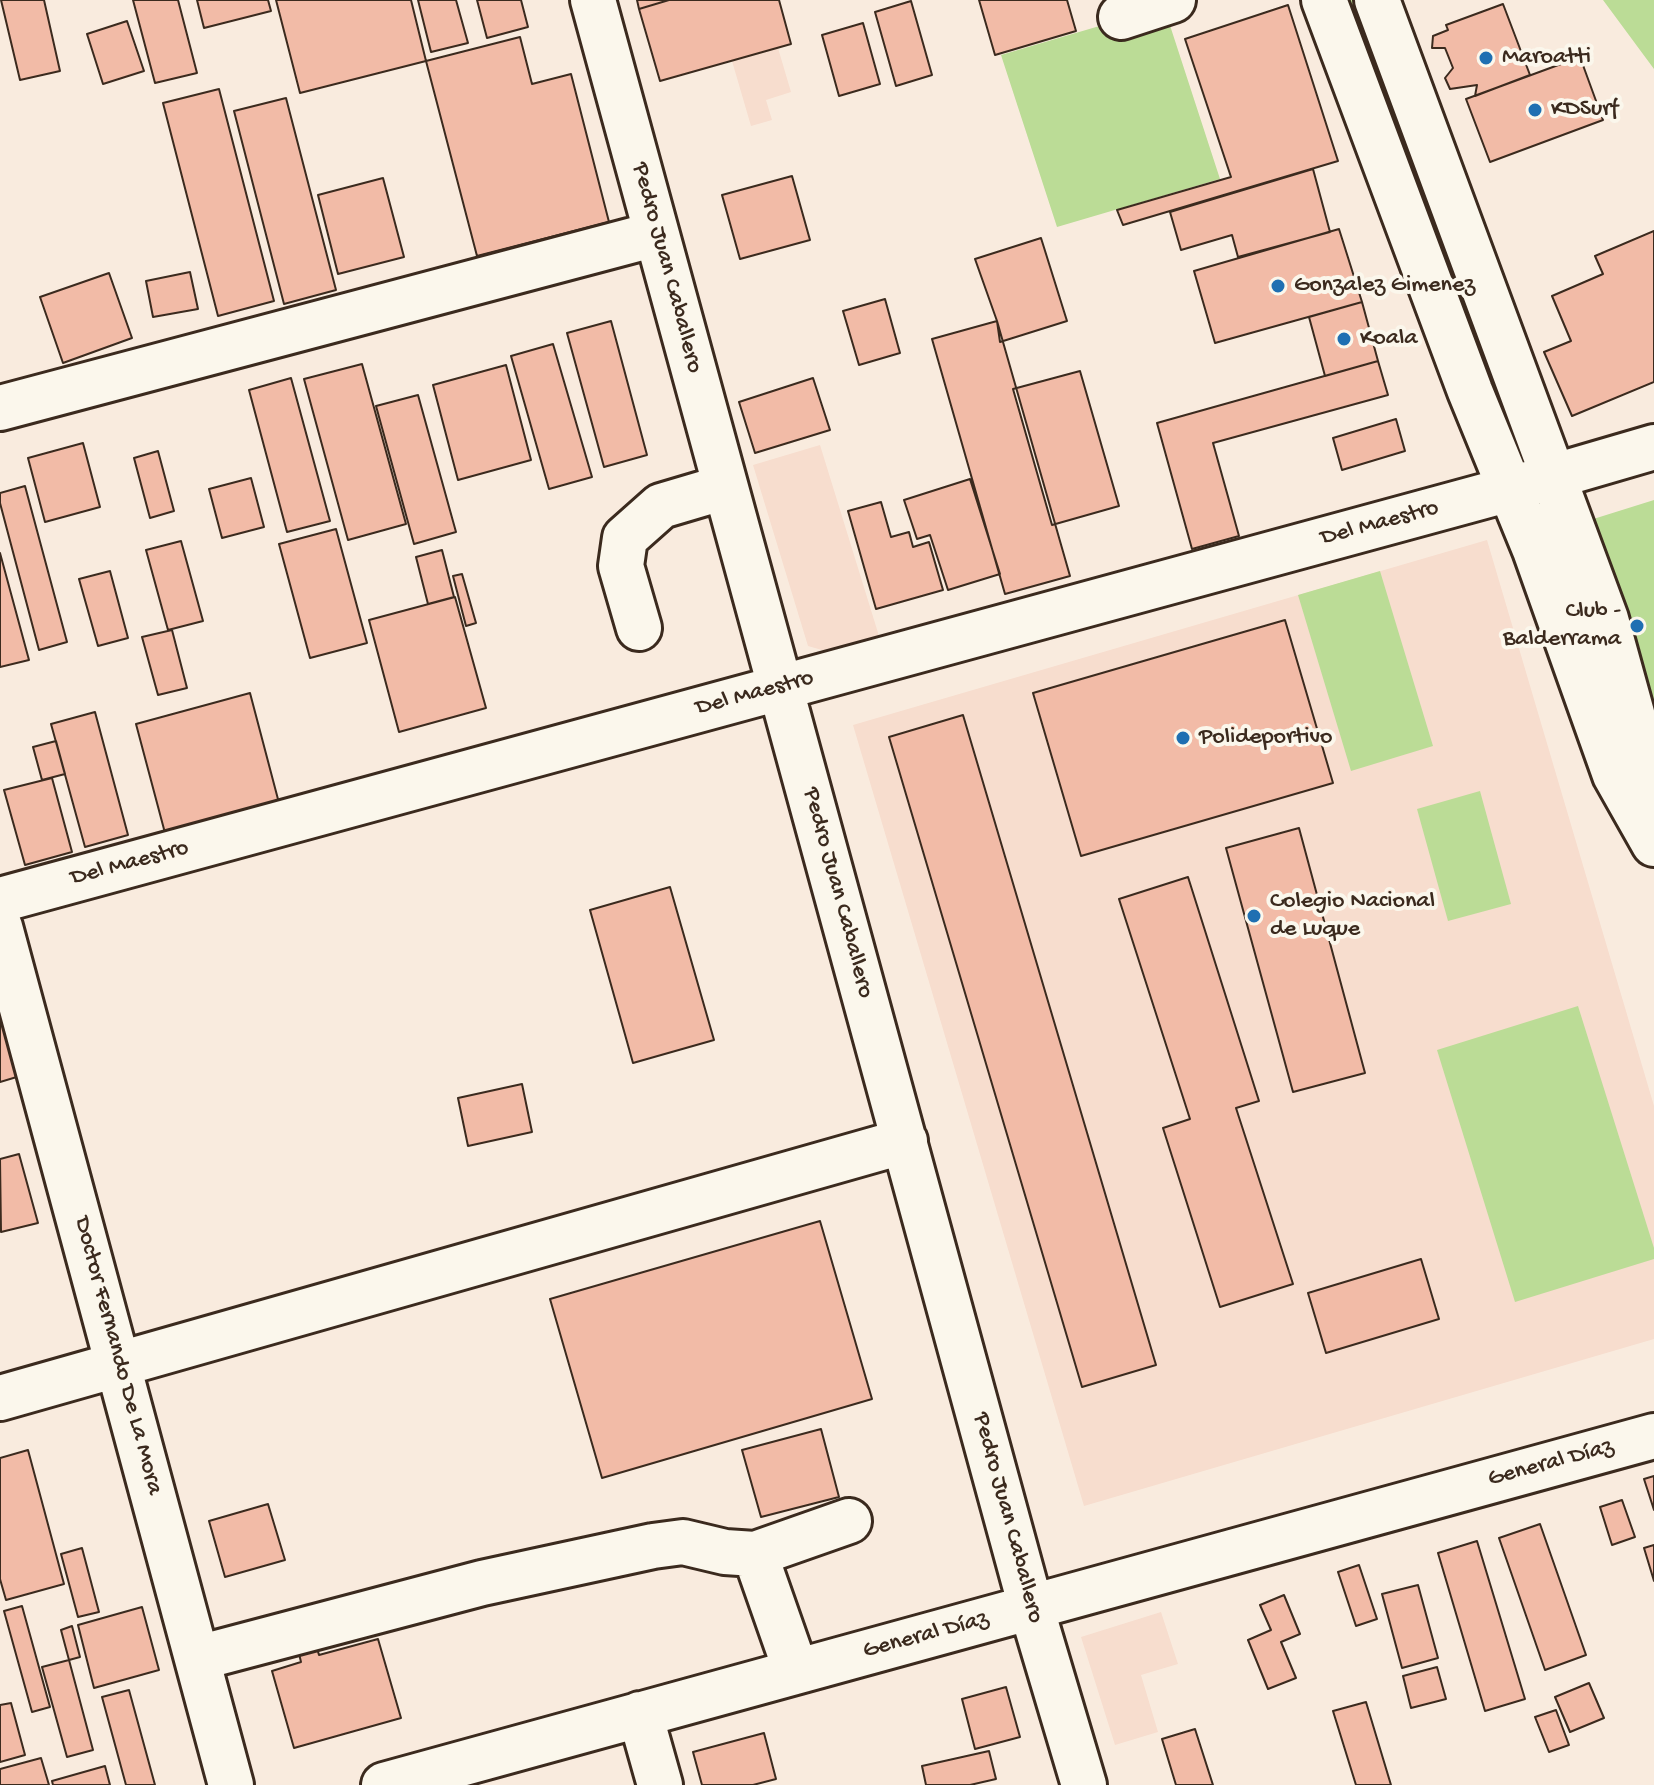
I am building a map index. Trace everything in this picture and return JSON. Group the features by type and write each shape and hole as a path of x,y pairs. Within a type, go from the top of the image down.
{"street":[{"name":"Pedro Juan Caballero","path":"593,0 1031,1607 1084,1785"},
{"path":"1121,17 1173,0"},
{"path":"1324,0 1615,775 1654,844"},
{"path":"1377,0 1606,619 1647,768 1654,836"},
{"path":"0,408 656,234"},
{"name":"Del Maestro","path":"0,900 1510,489 1654,447"},
{"path":"639,628 621,566 625,538 661,506 725,487"},
{"name":"Doctor Fernando De La Mora","path":"0,927 121,1365 231,1785"},
{"path":"0,1398 905,1141"},
{"name":"General Díaz","path":"384,1785 1654,1436"},
{"path":"198,1658 482,1583 653,1546 683,1542 725,1552 755,1554 849,1521"},
{"path":"755,1554 796,1671"},
{"path":"640,1714 660,1785"}],"shaded area":[{"path":"778,48 791,92 766,100 772,120 751,126 732,61"},
{"path":"820,445 879,636 829,652 808,646 753,465"},
{"name":"Colegio Nacional de Luque","path":"1487,540 1654,1106 1654,1339 1084,1506 853,725"},
{"path":"1161,1612 1178,1664 1141,1675 1158,1732 1115,1745 1081,1637"}],"green space":[{"path":"1349,0 1355,0 1500,394 1495,393"},
{"path":"1603,0 1654,0 1654,69"},
{"path":"1164,7 1220,179 1057,227 1001,55"},
{"name":"Club - Balderrama","path":"1654,500 1654,731 1587,521"},
{"path":"1380,571 1433,746 1351,771 1298,595"},
{"path":"1480,791 1511,904 1448,921 1417,809"},
{"path":"1578,1006 1654,1248 1654,1259 1515,1302 1437,1050"}],"building":[{"path":"1,0 44,0 60,71 20,80"},
{"path":"133,0 178,0 197,73 155,83"},
{"path":"197,0 268,0 271,11 204,28"},
{"path":"276,0 411,0 426,61 300,93"},
{"path":"418,0 456,0 468,43 431,52"},
{"path":"477,0 521,0 528,27 487,38"},
{"path":"637,0 669,0 639,9"},
{"path":"669,0 779,0 791,44 660,81 639,9"},
{"path":"979,0 1067,0 1076,31 995,55"},
{"path":"911,1 932,75 896,86 875,12"},
{"name":"Maroatti","path":"1503,4 1530,75 1475,96 1477,85 1450,89 1445,78 1453,68 1445,48 1432,48 1433,36 1448,30 1446,25"},
{"path":"1288,5 1338,161 1123,225 1117,210 1231,177 1185,39"},
{"path":"127,21 144,71 103,84 87,34"},
{"path":"863,23 880,84 839,96 822,35"},
{"path":"520,37 532,84 571,74 609,222 477,256 426,61"},
{"name":"KDSurf","path":"1580,57 1603,120 1490,162 1466,99"},
{"path":"219,89 274,301 218,316 163,103"},
{"path":"286,98 336,290 284,304 234,111"},
{"path":"1313,169 1330,232 1238,257 1232,235 1181,250 1170,212"},
{"path":"792,176 810,240 740,259 722,195"},
{"path":"383,178 404,257 338,274 318,195"},
{"name":"Gonzalez Gimenez","path":"1339,229 1362,302 1215,343 1194,271"},
{"path":"1654,231 1654,382 1572,416 1544,352 1571,341 1552,296 1603,274 1595,256"},
{"path":"1041,238 1067,321 1000,342 997,321 975,259"},
{"path":"190,272 198,309 153,317 146,281"},
{"path":"109,273 132,338 63,363 40,297"},
{"path":"885,299 900,353 859,365 843,311"},
{"name":"Koala","path":"1362,302 1378,361 1325,376 1309,317"},
{"path":"611,321 647,455 604,467 567,333"},
{"path":"997,321 1070,576 1005,594 932,339"},
{"path":"553,344 592,477 549,489 511,356"},
{"path":"1378,361 1388,395 1213,443 1239,536 1192,549 1157,423"},
{"path":"362,364 406,524 348,540 304,379"},
{"path":"506,365 531,460 458,480 433,385"},
{"path":"1080,371 1119,506 1052,525 1013,389"},
{"path":"291,378 330,521 287,532 249,390"},
{"path":"813,378 830,430 755,453 739,402"},
{"path":"418,395 456,532 414,544 376,406"},
{"path":"1396,419 1405,451 1342,470 1333,438"},
{"path":"83,443 100,507 45,522 28,458"},
{"path":"158,451 174,511 150,518 134,458"},
{"path":"251,478 264,527 222,538 209,489"},
{"path":"970,479 1000,574 948,590 930,535 917,539 904,500"},
{"path":"25,486 67,642 39,650 0,503 0,493"},
{"path":"881,502 891,537 909,532 913,547 929,542 943,590 876,609 848,511"},
{"path":"336,529 367,643 310,658 279,544"},
{"path":"181,541 203,621 168,630 146,550"},
{"path":"442,550 454,597 428,604 416,557"},
{"path":"0,553 29,660 0,667"},
{"path":"110,571 128,638 98,646 79,579"},
{"path":"462,574 476,623 466,626 453,576"},
{"path":"455,597 486,708 399,732 369,620"},
{"name":"Polideportivo","path":"1285,620 1333,783 1081,856 1033,693"},
{"path":"172,630 187,688 158,695 142,637"},
{"path":"250,693 279,803 165,833 136,724"},
{"path":"95,712 128,835 85,847 51,724"},
{"path":"963,715 1156,1365 1082,1387 889,737"},
{"path":"56,741 65,774 42,780 33,747"},
{"path":"52,778 72,852 25,865 4,790"},
{"path":"1299,828 1365,1073 1293,1092 1226,848"},
{"path":"1188,877 1259,1101 1236,1108 1293,1284 1220,1307 1163,1128 1190,1119 1119,899"},
{"path":"670,887 714,1040 633,1063 590,910"},
{"path":"0,1008 20,1076 0,1082"},
{"path":"522,1084 532,1132 468,1146 458,1098"},
{"path":"19,1154 38,1223 1,1232 0,1159"},
{"path":"820,1221 872,1399 602,1478 550,1299"},
{"path":"1421,1259 1439,1319 1326,1353 1308,1293"},
{"path":"821,1429 839,1497 761,1517 742,1450"},
{"path":"28,1450 64,1584 6,1600 0,1579 0,1458"},
{"path":"1654,1476 1654,1510 1644,1479"},
{"path":"1622,1500 1635,1537 1612,1545 1600,1507"},
{"path":"268,1504 285,1560 225,1577 209,1521"},
{"path":"1540,1524 1586,1655 1545,1670 1499,1538"},
{"path":"1477,1541 1525,1699 1485,1711 1438,1553"},
{"path":"1654,1545 1654,1581 1644,1548"},
{"path":"82,1548 99,1612 78,1617 61,1554"},
{"path":"1359,1565 1377,1619 1356,1626 1338,1572"},
{"path":"1418,1585 1438,1658 1402,1668 1382,1594"},
{"path":"1284,1595 1300,1634 1281,1642 1296,1678 1268,1689 1248,1640 1271,1630 1260,1605"},
{"path":"22,1606 50,1707 32,1712 4,1611"},
{"path":"142,1607 159,1670 94,1688 78,1625"},
{"path":"72,1626 80,1657 69,1660 61,1630"},
{"path":"313,1635 319,1655 378,1639 401,1718 294,1748 272,1671 301,1662 296,1641"},
{"path":"69,1660 93,1750 67,1757 42,1667"},
{"path":"1437,1667 1446,1699 1411,1708 1403,1676"},
{"path":"1589,1683 1604,1718 1570,1732 1555,1697"},
{"path":"1006,1687 1020,1737 975,1749 962,1699"},
{"path":"129,1690 155,1785 126,1785 102,1697"},
{"path":"1366,1702 1391,1785 1356,1785 1333,1711"},
{"path":"11,1703 25,1755 0,1762 0,1705"},
{"path":"1556,1710 1569,1745 1549,1752 1535,1717"},
{"path":"1195,1729 1213,1785 1176,1785 1162,1739"},
{"path":"764,1733 776,1779 753,1785 702,1785 693,1752"},
{"path":"989,1751 996,1779 970,1785 926,1785 922,1766"},
{"path":"41,1758 49,1785 0,1785 0,1769"},
{"path":"105,1766 110,1785 53,1785 52,1781"}],"place":[{"name":"Maroatti","path":"1486,58"},
{"name":"KDSurf","path":"1535,110"},
{"name":"Gonzalez Gimenez","path":"1278,286"},
{"name":"Koala","path":"1344,339"},
{"name":"Club - Balderrama","path":"1637,626"},
{"name":"Polideportivo","path":"1183,738"},
{"name":"Colegio Nacional de Luque","path":"1254,916"}]}
